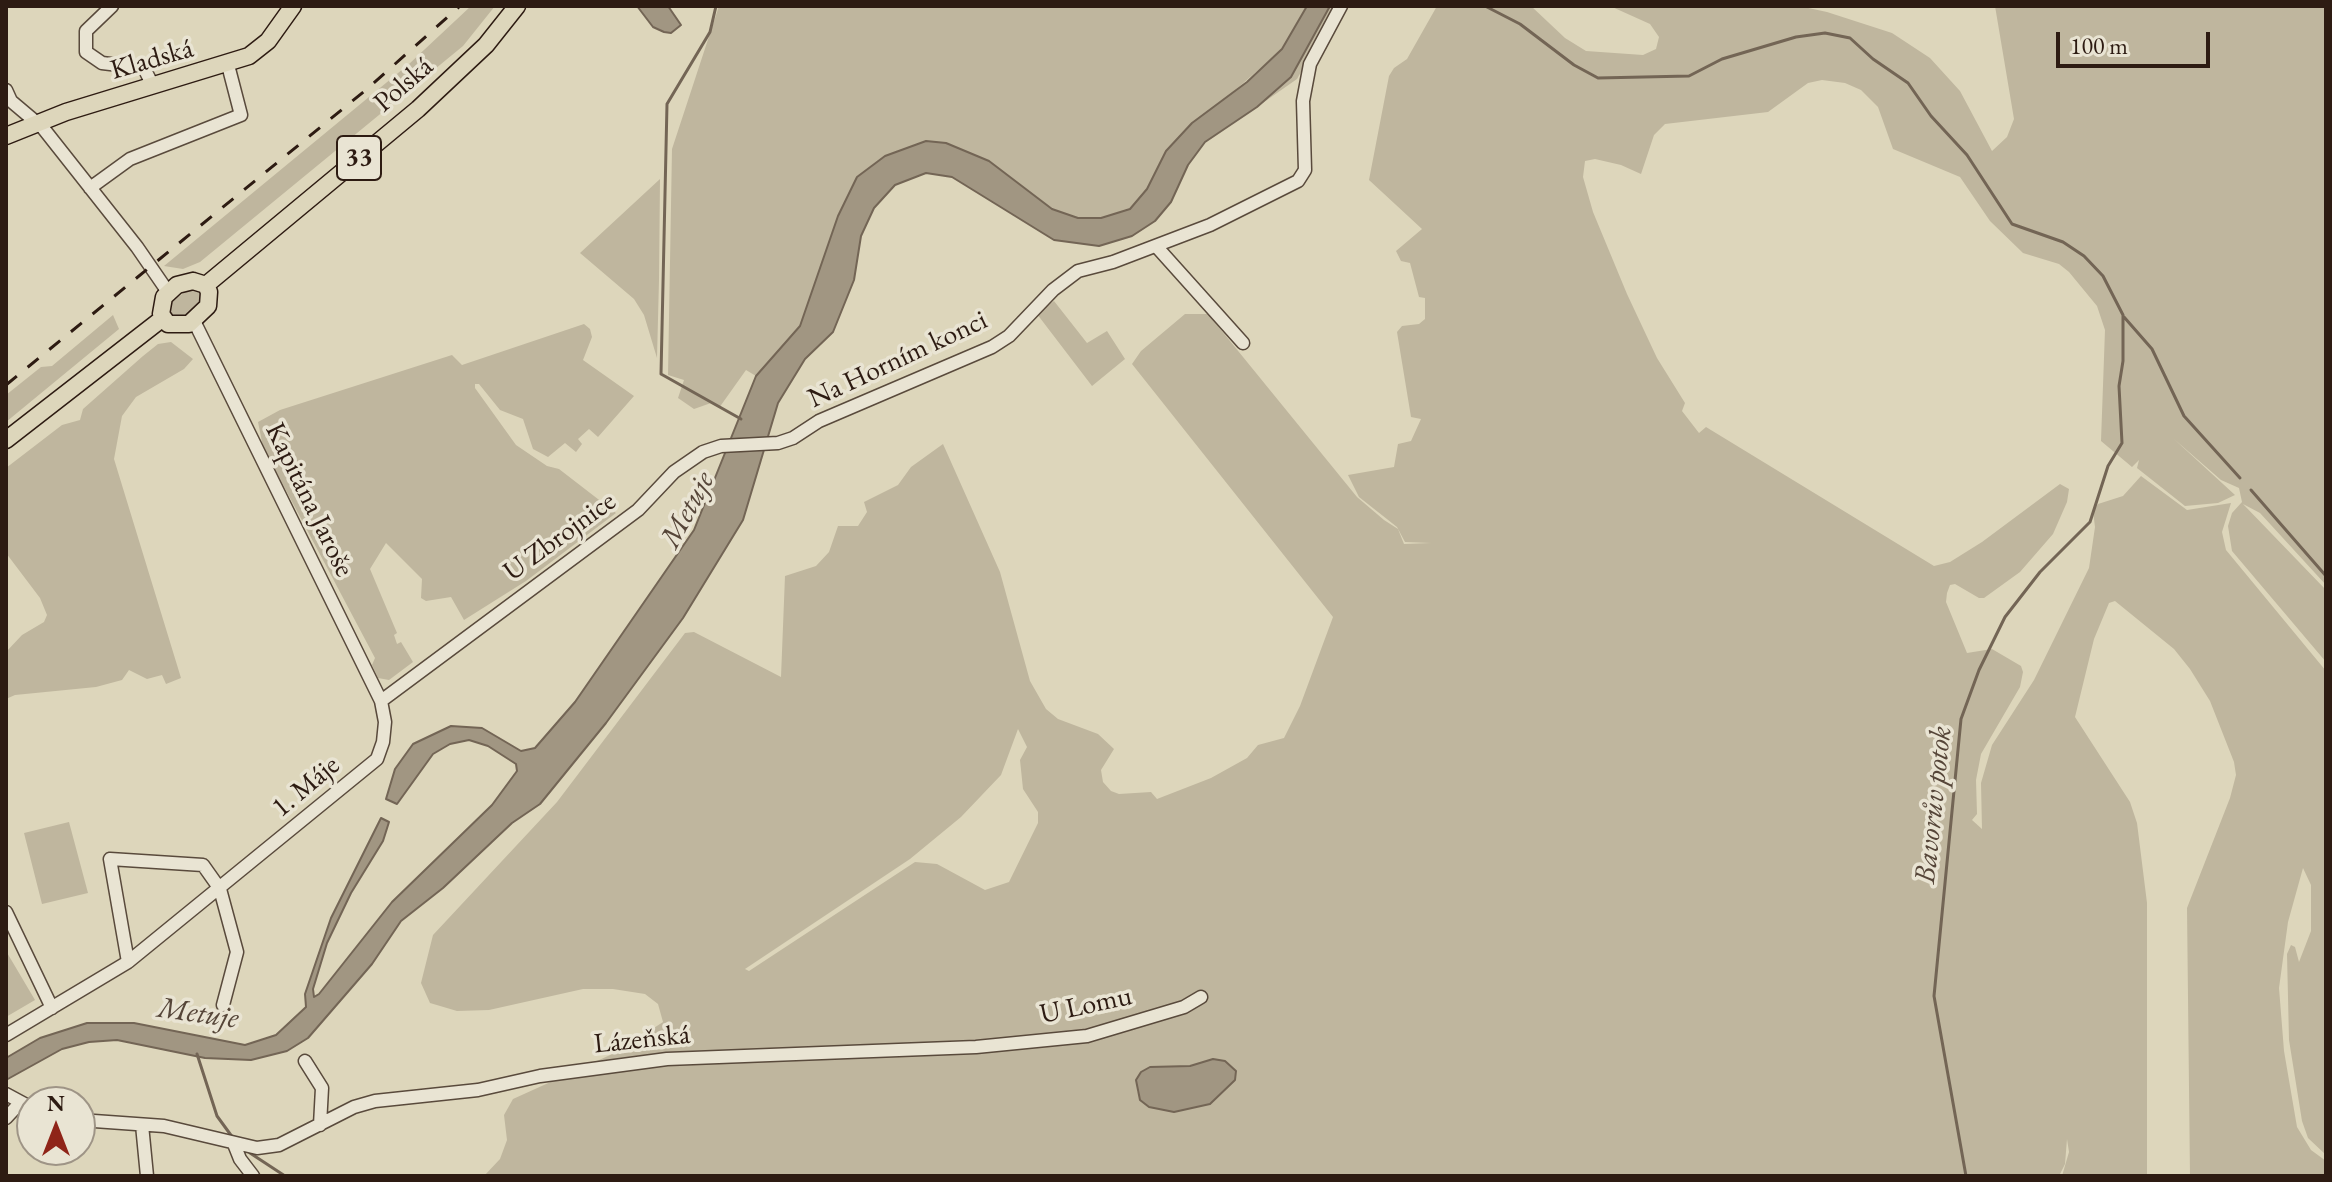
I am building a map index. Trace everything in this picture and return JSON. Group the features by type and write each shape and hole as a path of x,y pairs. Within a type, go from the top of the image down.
{"main road":[{"name":"Kladská","path":"6,136 34,122 228,65 249,56 268,41 293,6"},
{"name":"Polská","path":"206,285 418,109 486,45 517,6"},
{"path":"186,281 206,285 208,306 194,321 174,326 163,318 161,308 168,292 186,281"},
{"path":"6,440 163,318"}],"street":[{"path":"112,6 86,31 86,52 102,63 144,68 153,86"},
{"name":"Na Horním konci","path":"778,443 819,421 992,347 1009,336 1066,279 1210,225 1298,181 1305,170 1303,101 1310,64 1341,6"},
{"path":"90,188 130,159 241,115 228,65"},
{"path":"6,90 11,101 43,128 168,292"},
{"path":"1156,246 1227,330 1243,343"},
{"name":"Kapitána Jaroše","path":"194,321 381,701"},
{"name":"U Zbrojnice","path":"381,701 638,510 674,472 703,452 721,446 778,443"},
{"name":"1. Máje","path":"6,1035 128,962 377,759 385,722 381,701"},
{"path":"128,962 110,859 203,865 220,889 237,952 223,1005"},
{"path":"6,912 52,1008"},
{"name":"U Lomu","path":"976,1047 1087,1036 1184,1007 1201,997"},
{"name":"Lázeňská","path":"96,1121 164,1126 257,1148 279,1145 354,1107 375,1101 478,1090 540,1076 667,1059 976,1047"},
{"path":"305,1061 322,1088 320,1125"},
{"path":"6,1118 11,1098"},
{"path":"142,1125 147,1176"},
{"path":"234,1144 240,1159 253,1176"}],"shaded area":[{"path":"471,6 495,6 463,46 200,262 183,269 164,266 409,64"},
{"path":"637,6 668,6 681,25 671,33 664,32 653,27"},
{"path":"719,6 1307,6 1282,49 1166,151 1147,189 1130,209 1101,218 1078,218 1052,209 1023,187 926,141 885,156 857,177 838,215 800,326 756,376 746,370 719,408 711,403 694,409 678,398 684,380 668,375 672,149"},
{"path":"1307,6 1330,6 1291,77 1257,107 1205,142 1188,165 1171,202 1155,221 1132,236 1099,246 1054,240 952,177 926,173 895,185 874,208 861,236 854,280 833,332 805,359 778,403 743,520 683,618 606,723 540,804 512,823 443,888 401,921 372,964 308,1038 287,1051 251,1060 205,1058 117,1040 89,1042 62,1049 6,1080 6,1058 40,1038 87,1023 134,1023 245,1045 276,1035 306,1007 305,994 331,918 381,818 389,822 383,841 351,893 327,943 313,989 314,997 319,994 392,902 492,805 517,771 516,764 488,746 469,740 450,744 433,754 397,804 386,799 395,769 413,744 451,726 482,728 521,751 535,748 575,702 694,530 756,376 800,326 838,216 857,177 885,156 926,141 946,143 989,161 1052,209 1078,218 1101,218 1130,209 1147,189 1166,151 1192,123 1247,82 1282,49"},
{"path":"1330,6 1338,6 1297,79 1257,107 1291,77"},
{"path":"1437,6 1531,6 1565,38 1586,51 1643,55 1656,49 1659,37 1650,24 1610,6 1799,6 1892,33 1930,58 1960,91 1992,151 2007,137 2014,119 1995,6 2326,6 2326,585 2260,513 2243,504 2326,590 2326,662 2232,551 2228,526 2232,513 2242,502 2239,488 2221,480 2174,439 2235,495 2218,503 2185,506 2137,468 2139,460 2132,467 2101,441 2105,330 2097,306 2059,264 2023,253 1990,221 1960,177 1893,149 1878,107 1861,90 1845,83 1822,80 1808,83 1768,112 1665,124 1654,135 1641,174 1595,159 1585,161 1583,177 1593,212 1627,294 1657,358 1685,403 1682,411 1699,433 1706,427 1934,566 1950,562 1982,542 2060,484 2069,489 2067,502 2053,534 2020,572 1984,598 1955,584 1950,585 1947,593 1946,602 1967,653 1992,649 2021,666 2023,672 2020,687 1981,754 1976,780 1977,814 1972,820 1982,829 1981,783 1992,745 2034,680 2089,568 2095,527 2093,511 2098,504 2123,496 2141,476 2187,510 2231,503 2222,532 2226,550 2326,671 2326,1155 2308,1138 2302,1121 2289,1040 2287,954 2291,945 2295,947 2299,962 2311,931 2311,885 2303,868 2288,922 2279,988 2284,1051 2297,1127 2311,1150 2326,1161 2326,1176 2190,1176 2187,908 2236,775 2234,762 2210,701 2190,669 2174,649 2115,601 2109,603 2094,639 2075,717 2130,802 2137,823 2147,903 2147,1176 2062,1176 2069,1152 2067,1139 2065,1164 2059,1176 484,1176 500,1159 507,1140 504,1115 513,1099 619,1051 663,1022 658,1004 645,994 613,989 583,989 489,1010 457,1011 430,1003 421,983 433,935 557,802 685,633 694,632 781,677 785,576 816,566 829,552 838,526 858,526 867,512 864,502 898,485 911,467 943,444 1000,572 1030,681 1046,709 1058,719 1098,734 1114,749 1101,770 1103,782 1111,791 1119,794 1151,792 1157,799 1211,778 1247,758 1258,745 1284,738 1300,706 1333,617 1132,364 1141,351 1185,314 1208,314 1357,497 1398,529 1404,544 1431,543 1405,542 1397,527 1359,497 1348,475 1394,467 1398,444 1411,441 1421,419 1411,417 1397,332 1402,326 1419,324 1425,319 1425,298 1419,297 1410,263 1401,261 1396,251 1422,229 1369,180 1389,76 1407,59","holes":["1018,729 1027,747 1020,760 1023,789 1038,812 1038,823 1009,882 985,890 937,864 915,862 749,971 745,969 910,859 961,817 1001,775","1213,1059 1137,1092 1150,1067 1190,1066"]},
{"path":"660,179 657,358 644,315 634,299 580,253"},
{"path":"192,288 202,294 200,305 186,317 175,319 169,315 171,301"},
{"path":"1054,301 1087,343 1107,331 1125,359 1092,386 1037,314"},
{"path":"113,315 119,329 6,422 6,395 41,367 52,366"},
{"path":"584,324 590,329 592,337 583,360 634,396 598,437 589,429 578,439 582,444 576,452 565,443 548,457 533,449 523,419 500,410 479,384 475,384 475,388 516,445 547,466 559,469 616,513 526,581 464,620 451,597 426,601 421,598 422,579 386,543 370,569 397,633 394,635 397,644 401,642 413,662 389,680 378,678 372,665 375,658 263,447 258,422 280,410 452,355 462,365"},
{"path":"171,342 193,359 184,369 136,397 122,416 114,459 181,678 166,684 162,675 147,679 129,670 122,680 96,687 15,695 6,699 6,652 22,635 44,622 47,615 40,598 6,553 6,468 62,425 80,420 83,409 143,356 158,344"},
{"path":"69,822 88,893 42,904 24,833"},
{"path":"6,951 35,1000 6,1017"},
{"path":"1213,1059 1225,1061 1236,1071 1235,1080 1210,1104 1174,1112 1149,1107 1140,1100 1136,1080 1141,1072 1150,1067 1190,1066"}],"waterway":[{"path":"716,6 710,32 667,104 661,374 741,419"},
{"name":"Bavorův potok","path":"1377,6 1401,6"},
{"name":"Bavorův potok","path":"1485,6 1520,24 1574,65 1598,78 1689,76 1722,59 1796,37 1825,33 1850,38 1873,59 1908,83 1931,116 1967,155 2012,224 2063,242 2084,256 2103,276 2123,315 2123,361 2119,386 2122,443 2108,466 2090,522 2040,572 2005,617 1979,670 1961,719 1934,996 1966,1176"},
{"path":"2124,317 2152,349 2184,416 2240,478"},
{"path":"2251,490 2326,576"},
{"path":"197,1054 217,1116 233,1138"},
{"path":"250,1153 285,1176"}],"railway":[{"path":"6,385 367,89 460,6"}],"water label":[{"name":"Metuje","path":"688,510"},
{"name":"Metuje","path":"198,1014"}]}
